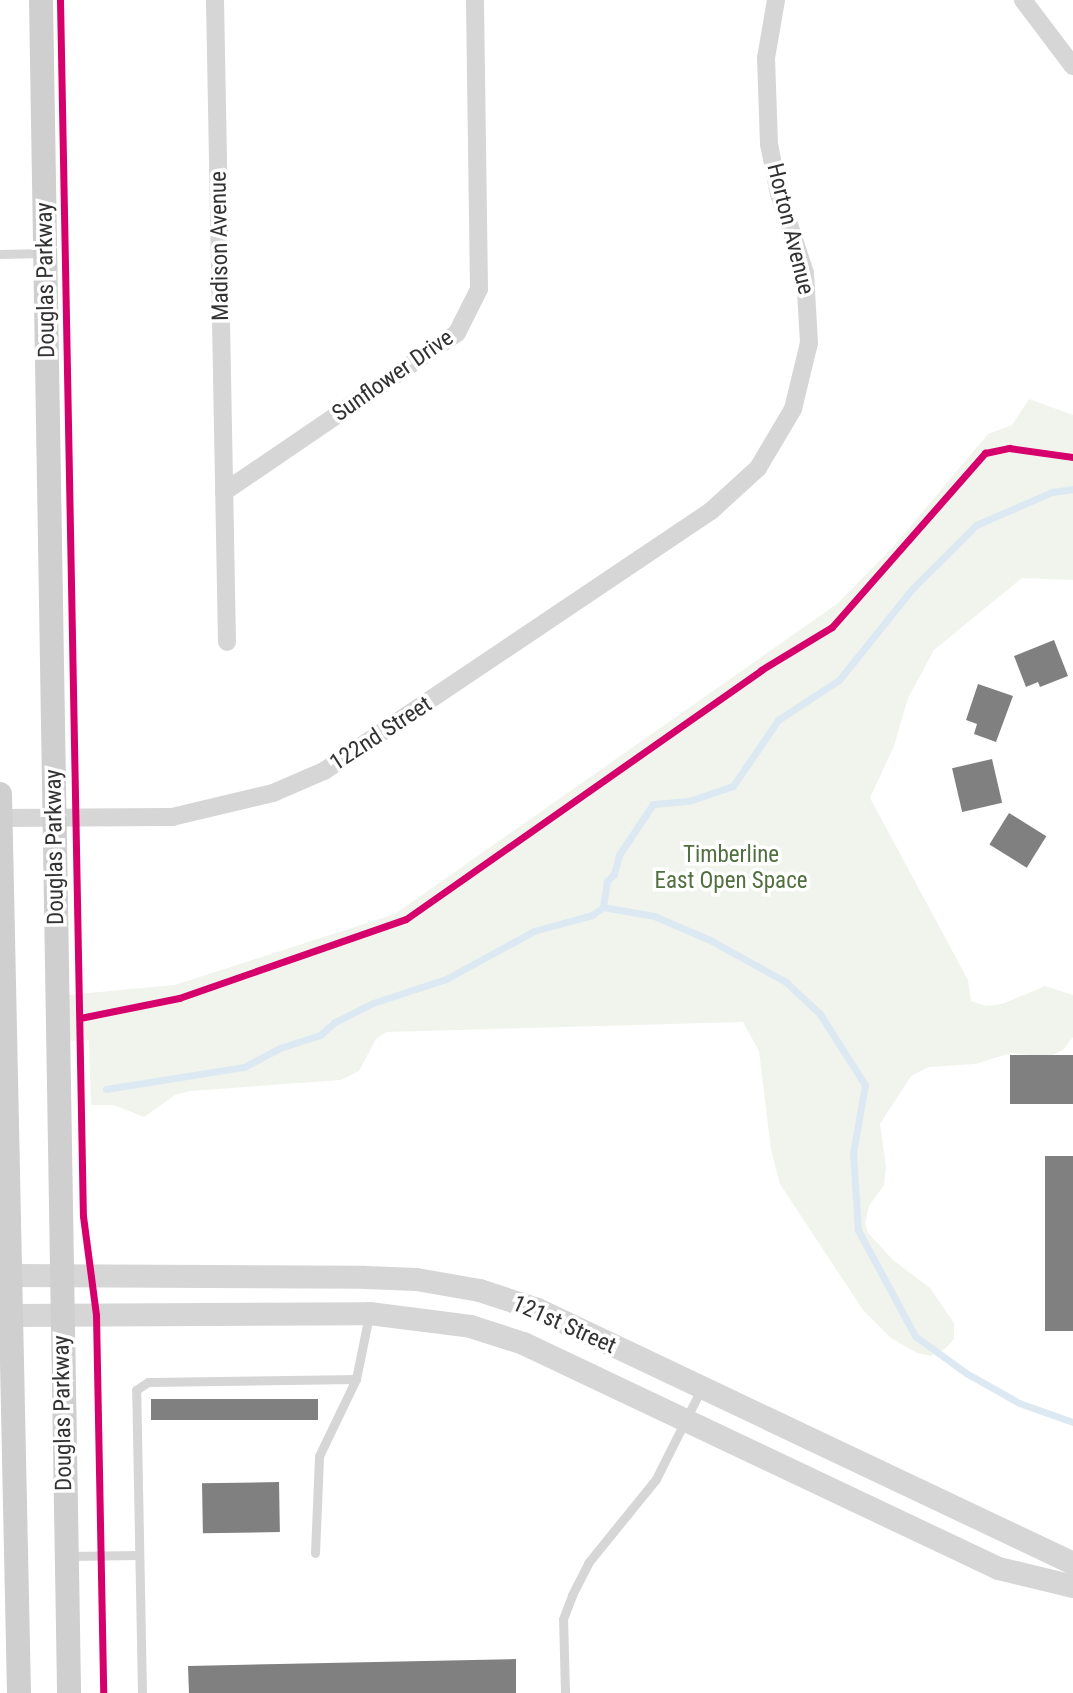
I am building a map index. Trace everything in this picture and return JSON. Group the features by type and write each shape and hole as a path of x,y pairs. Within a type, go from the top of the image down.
{"main road":[{"name":"Douglas Parkway","path":"41,0 69,1693"},
{"path":"0,794 19,1693"}],"street":[{"name":"Madison Avenue","path":"215,0 227,642"},
{"name":"Sunflower Drive","path":"224,492 457,333 479,289 475,0"},
{"name":"Horton Avenue","path":"711,511 758,468 778,439 803,377 809,343 805,273 779,194 769,144 766,58 776,0"},
{"path":"1023,0 1072,61"},
{"name":"122nd Street","path":"0,818 172,817 273,793 324,771 711,511"},
{"name":"121st Street","path":"9,1275 365,1277 454,1286 537,1309 1073,1563"},
{"name":"121st Street","path":"11,1315 369,1313 470,1326 523,1343 684,1422 998,1568 1073,1586"}],"lane":[{"path":"0,254 45,253"},
{"path":"315,1553 318,1456 356,1378 369,1313"},
{"path":"142,1693 136,1390 141,1384 356,1378"},
{"path":"565,1693 563,1619 572,1595 588,1563 656,1479 701,1389"},
{"path":"66,1556 139,1555"}],"green space":[{"name":"Timberline East Open Space","path":"1029,399 1073,415 1073,580 1022,578 934,650 908,698 894,746 870,798 968,980 971,1001 986,1006 1002,1004 1045,986 1073,995 1073,1037 1063,1050 1048,1057 1011,1053 975,1064 929,1067 911,1076 880,1124 886,1167 884,1185 869,1206 865,1223 868,1233 893,1260 930,1288 954,1323 954,1339 945,1349 931,1356 917,1353 891,1338 863,1310 780,1184 771,1150 759,1051 743,1022 386,1032 376,1039 359,1071 341,1080 190,1091 175,1095 144,1117 114,1105 91,1105 89,1040 58,1041 57,996 175,985 395,914 837,604 894,546 988,434 1012,425"}],"building":[{"path":"1054,640 1068,676 1040,687 1038,682 1026,687 1014,656"},
{"path":"978,684 1013,696 996,742 974,734 977,724 966,720"},
{"path":"992,759 1002,803 962,812 952,768"},
{"path":"1009,813 1046,836 1027,868 989,844"},
{"path":"1010,1055 1073,1055 1073,1104 1010,1104"},
{"path":"1045,1156 1073,1156 1073,1331 1045,1331"},
{"path":"151,1399 318,1399 318,1420 151,1420"},
{"path":"279,1482 280,1532 203,1533 202,1483"},
{"path":"516,1659 516,1693 189,1693 188,1666"}],"waterway":[{"path":"106,1089 244,1067 280,1048 320,1035 335,1022 373,1003 446,979 534,931 592,915 603,907 607,881 614,874 619,855 653,804 689,801 733,786 778,720 839,680 912,589 976,525 1052,492 1073,489"},
{"path":"603,907 654,916 710,940 786,982 820,1014 865,1085 853,1153 858,1230 915,1336 966,1373 1019,1403 1073,1422"}],"cycle path":[{"path":"60,0 83,1216 96,1315 103,1693"},
{"path":"80,1018 179,998 406,919 761,670 832,627 985,453 1009,448 1073,457"}]}
